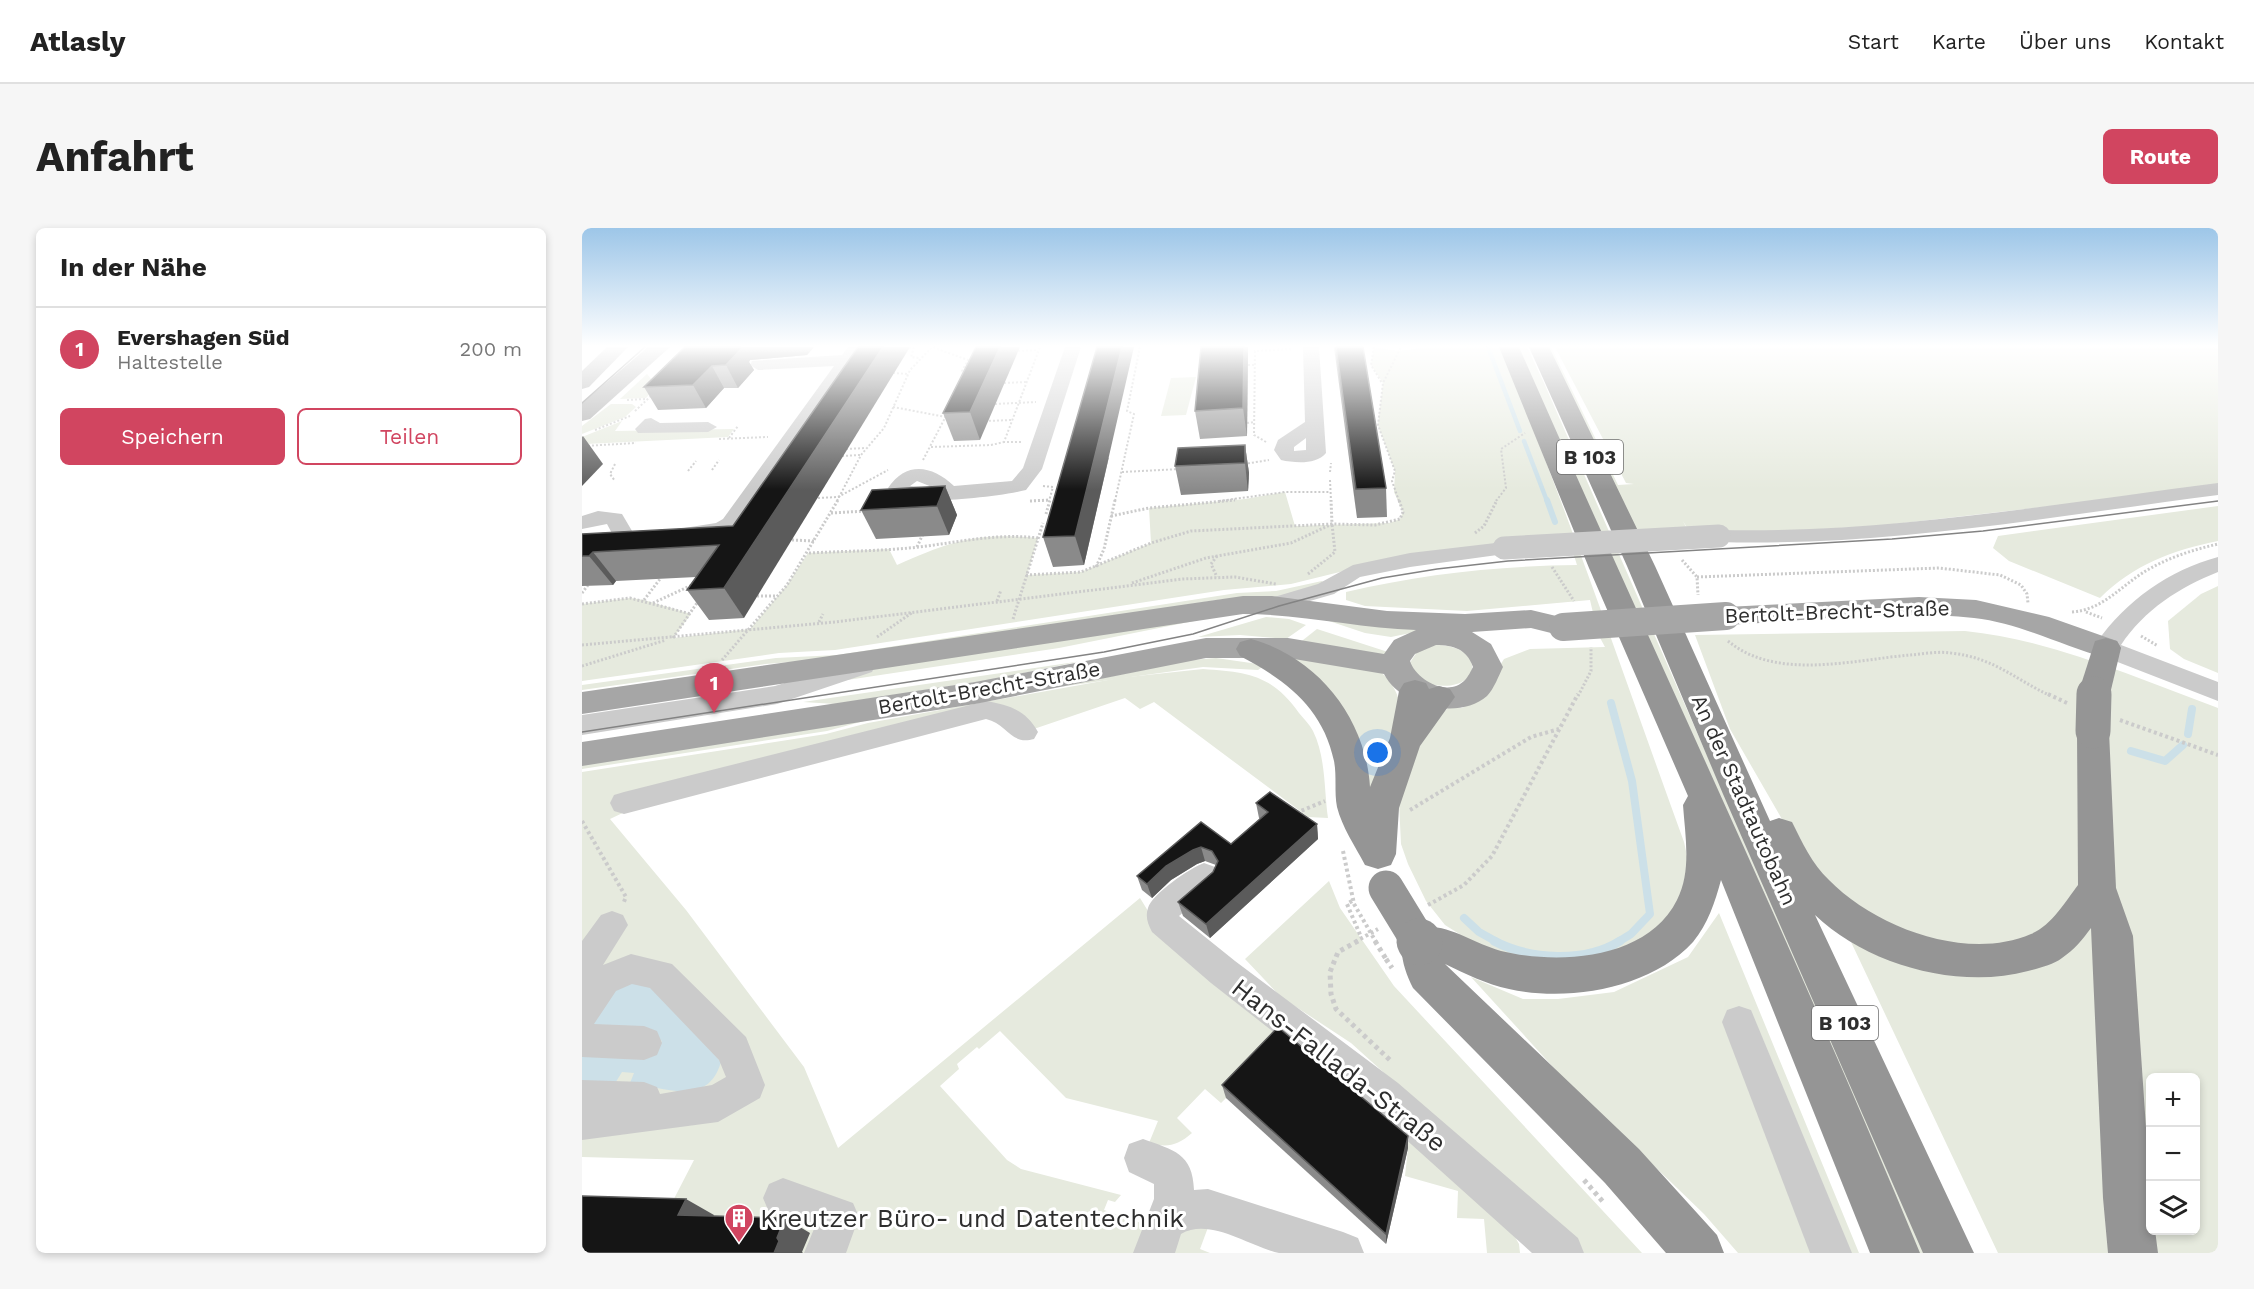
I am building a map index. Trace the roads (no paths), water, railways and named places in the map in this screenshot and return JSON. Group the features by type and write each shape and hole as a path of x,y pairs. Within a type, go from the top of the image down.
{"highway":[{"name":"An der Stadtautobahn","path":"1529,395 1593,546 1720,789 1949,1253"},
{"name":"An der Stadtautobahn","path":"1561,395 1641,566 1720,789 1895,1253"},
{"path":"1251,648 1297,674 1326,703 1346,743 1351,764 1356,811 1369,875 1404,921 1402,935 1428,975 1622,1166 1699,1253"},
{"path":"2106,648 2095,712 2097,888 2113,936 2127,1198 2133,1253"},
{"path":"1369,875 1381,801 1427,694"},
{"path":"1402,935 1451,948 1482,963 1519,973 1556,977 1592,974 1624,965 1650,952 1674,934 1692,912 1703,878 1720,789 1775,824 1794,861 1815,891 1848,920 1887,940 1928,954 1971,963 2014,959 2049,946 2074,921 2097,888"}],"main road":[{"path":"587,423 614,395"},
{"name":"Bertolt-Brecht-Straße","path":"1280,600 1368,639 1400,656"},
{"name":"Bertolt-Brecht-Straße","path":"582,703 880,650 1280,600 1387,620 1465,623 1571,619 1727,628 1919,606 1976,609 2039,624 2106,648"},
{"name":"Bertolt-Brecht-Straße","path":"582,754 1028,684 1184,651 1288,648 1400,656 1432,635 1462,638 1498,632 1518,633 1571,619"},
{"name":"Bertolt-Brecht-Straße","path":"1486,659 1497,648 1513,640 1518,633"},
{"path":"1400,656 1401,680 1427,694 1464,694 1482,683 1488,667 1481,651 1462,638"}],"street":[{"path":"678,534 711,532 730,523 821,395"},
{"path":"908,468 932,476 949,492 1019,486 1032,469 1057,395"},
{"path":"1288,456 1283,450 1285,444 1313,425 1312,395"},
{"path":"651,423 644,429 708,427"},
{"path":"1280,600 1326,589 1353,572 1410,560 1504,548 1719,536 1762,538 1867,530 2040,513 2218,489"},
{"path":"582,523 607,516 615,518 624,536"},
{"path":"582,536 646,535"},
{"path":"2218,564 2174,582 2153,597 2124,623 2106,648 2218,692"},
{"path":"582,725 777,695 880,650"},
{"path":"582,732 770,705 829,716"},
{"path":"624,803 986,710 1007,714 1026,732"},
{"name":"Hans-Fallada-Straße","path":"1204,876 1163,910 1163,922 1222,972 1385,1096 1563,1253"},
{"path":"582,968 612,925"},
{"path":"582,1012 604,980 631,969 660,975 733,1049 747,1085 718,1103 582,1121"},
{"path":"1739,1022 1831,1253"},
{"path":"582,1040 644,1043"},
{"path":"582,1098 718,1103"},
{"path":"1143,1158 1161,1165 1174,1175 1174,1199 1160,1236"},
{"path":"783,1198 839,1217 825,1253"},
{"path":"1160,1236 1184,1210 1208,1209 1343,1253"}],"waterway":[{"path":"1506,395 1520,431"},
{"path":"1524,441 1547,501"},
{"path":"1547,500 1555,522"},
{"path":"1611,703 1632,781 1650,914 1631,934 1618,942"},
{"path":"2188,734 2192,709"},
{"path":"2131,751 2165,761 2183,745"},
{"path":"1464,918 1479,932 1497,942"},
{"path":"1494,941 1524,952 1557,956 1591,953 1618,942"}],"tram line":[{"path":"582,403 591,395"},
{"path":"582,732 1104,652 1193,634 1279,606 1382,578 1437,569 1508,561 1892,539 1983,531 2218,501"}],"place":[{"name":"Evershagen Süd","path":"714,713"},
{"name":"Kreutzer Büro- und Datentechnik","path":"739,1244"}]}
